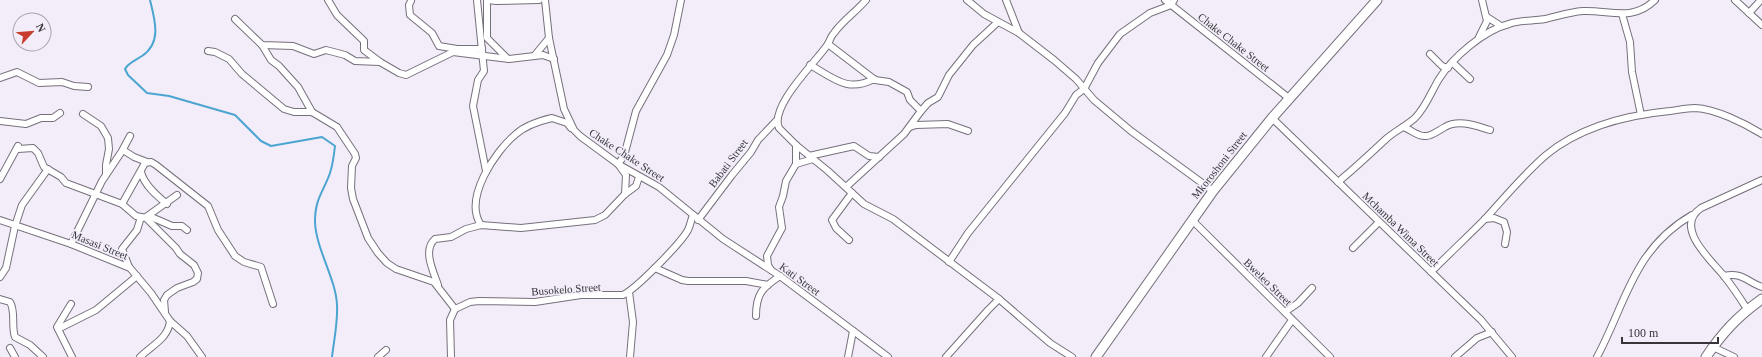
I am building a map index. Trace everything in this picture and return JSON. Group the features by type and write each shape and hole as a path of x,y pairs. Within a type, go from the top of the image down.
{"street":[{"path":"328,0 336,15 364,41 364,50 399,74 409,74 420,67 455,51 482,49"},
{"path":"477,0 484,71 478,80 473,106 486,171"},
{"path":"509,59 501,54 487,38 487,0 539,0"},
{"name":"Chake Chake Street","path":"545,0 549,38 564,109 574,130 618,164 639,177 660,187 698,220"},
{"path":"625,194 626,175 618,164 624,156 636,111 667,55 674,35 681,0"},
{"path":"866,0 834,33 828,44 796,83 781,108 777,120 779,128 796,145 864,204 892,219 1000,299 1050,342 1072,357"},
{"path":"967,0 984,14 1018,33 1063,67 1102,107 1146,143 1213,191"},
{"path":"1006,0 1018,33"},
{"name":"Chake Chake Street","path":"1165,0 1173,3 1290,99"},
{"name":"Mkoroshoni Street","path":"1096,357 1213,191 1272,118 1377,0"},
{"path":"1338,182 1419,113 1447,67 1478,38 1486,25 1487,16 1482,0"},
{"path":"1478,38 1501,26 1574,12 1586,11 1622,14 1637,12 1655,0"},
{"path":"1735,0 1762,25"},
{"path":"1749,13 1761,0"},
{"path":"411,1 408,8 410,15 432,32 440,46 482,57 509,59 543,55 554,59"},
{"path":"949,262 968,233 1065,113 1076,95 1084,89 1098,64 1120,34 1150,13 1173,3"},
{"path":"1622,14 1630,42 1632,72 1641,115"},
{"path":"1487,16 1501,26"},
{"path":"235,18 262,45 272,62 279,66 298,87 312,112 337,127 355,154 356,158 352,166 352,199 368,238 378,253 387,263 396,269 432,281 439,287 455,309 450,320 451,357"},
{"path":"846,187 904,134 928,103 938,97 955,67 973,45 998,22"},
{"path":"535,56 549,38"},
{"path":"828,44 874,79 879,82 889,82 906,92 910,100 921,111"},
{"path":"262,45 293,46 312,54 326,50 345,55 355,61 380,62"},
{"path":"208,51 216,52 229,60 242,74 284,109 294,112 312,112"},
{"path":"1430,54 1447,67 1470,79"},
{"path":"810,65 850,86 864,84 874,79"},
{"path":"0,78 17,72 39,83 62,82 74,86 88,87"},
{"path":"1431,272 1485,219 1547,154 1568,140 1609,122 1641,115 1695,108 1728,117 1751,127 1762,134"},
{"path":"0,121 26,124 41,118 53,118 60,113"},
{"path":"83,114 101,126 108,138 109,145 106,174"},
{"path":"481,225 478,218 476,204 480,185 486,171 506,143 515,134 532,124 552,118 567,124 574,130"},
{"name":"Mchamba Wima Street","path":"1272,118 1492,332 1512,357"},
{"name":"Babati Street","path":"698,220 751,152 758,140 777,120"},
{"path":"1403,127 1424,136 1432,135 1449,125 1461,123 1490,130"},
{"path":"909,128 916,125 948,124 968,132"},
{"path":"71,244 106,174 122,151 130,136"},
{"path":"109,145 156,165 208,206 221,235 234,256 244,262 261,267 273,304"},
{"path":"772,271 768,265 767,256 782,228 779,207 786,181 796,164 796,145"},
{"path":"796,164 811,157 854,146 869,156 879,157"},
{"path":"0,179 18,147 30,148 36,150 42,159 44,167 61,177 66,183 122,204 136,216 145,217 172,226 182,226 187,230"},
{"path":"122,204 141,172 144,163 147,162"},
{"path":"0,277 6,268 15,226 24,201 48,170"},
{"path":"141,172 145,182 152,188 155,194 167,204"},
{"path":"439,287 430,259 431,242 435,239 457,236 466,229 481,225 521,228 561,222 577,223 590,221 605,215 625,194 636,186 639,177"},
{"path":"1597,357 1625,292 1643,261 1676,224 1706,205 1762,180"},
{"path":"849,240 836,228 832,220 852,192"},
{"path":"129,267 122,249 145,217 167,204 177,195"},
{"path":"630,357 633,322 629,292 655,268 688,230 692,215"},
{"path":"1692,215 1690,223 1691,229 1697,243 1724,276 1747,309"},
{"path":"145,217 176,248 180,254 194,265 198,272 196,280 181,286 167,295 164,300 165,312"},
{"path":"1485,219 1494,218 1504,222 1507,232 1505,244"},
{"name":"Masasi Street","path":"0,220 71,244 129,267 165,312 170,321 187,336 202,357"},
{"name":"Kati Street","path":"698,220 722,239 780,276 888,357"},
{"name":"Bweleo Street","path":"1193,221 1330,357"},
{"path":"1353,248 1379,222"},
{"path":"655,268 682,280 688,281 746,281 768,285"},
{"path":"1706,357 1721,335 1747,309 1760,301 1760,287 1744,277 1736,275 1724,276"},
{"path":"58,330 96,310 137,276"},
{"path":"756,316 757,299 760,292 780,276"},
{"path":"1285,312 1298,303 1312,288"},
{"name":"Busokelo Street","path":"455,309 475,301 489,300 535,302 581,295 620,295 629,292"},
{"path":"0,299 10,302 13,307 15,337 30,345 43,357"},
{"path":"946,357 988,310 1000,299"},
{"path":"71,304 58,324 58,330 72,357"},
{"path":"1266,357 1292,320"},
{"path":"140,357 166,336 170,321"},
{"path":"848,357 853,331"},
{"path":"1455,357 1477,338 1492,332"},
{"path":"1713,346 1734,357"},
{"path":"10,348 15,357"},
{"path":"378,357 386,350"}],"waterway":[{"path":"150,0 154,15 155,38 148,51 130,63 125,69 128,75 147,93 169,96 235,115 261,141 271,146 322,137 335,146 331,170 320,196 315,214 316,232 336,295 337,318 332,357"}]}
